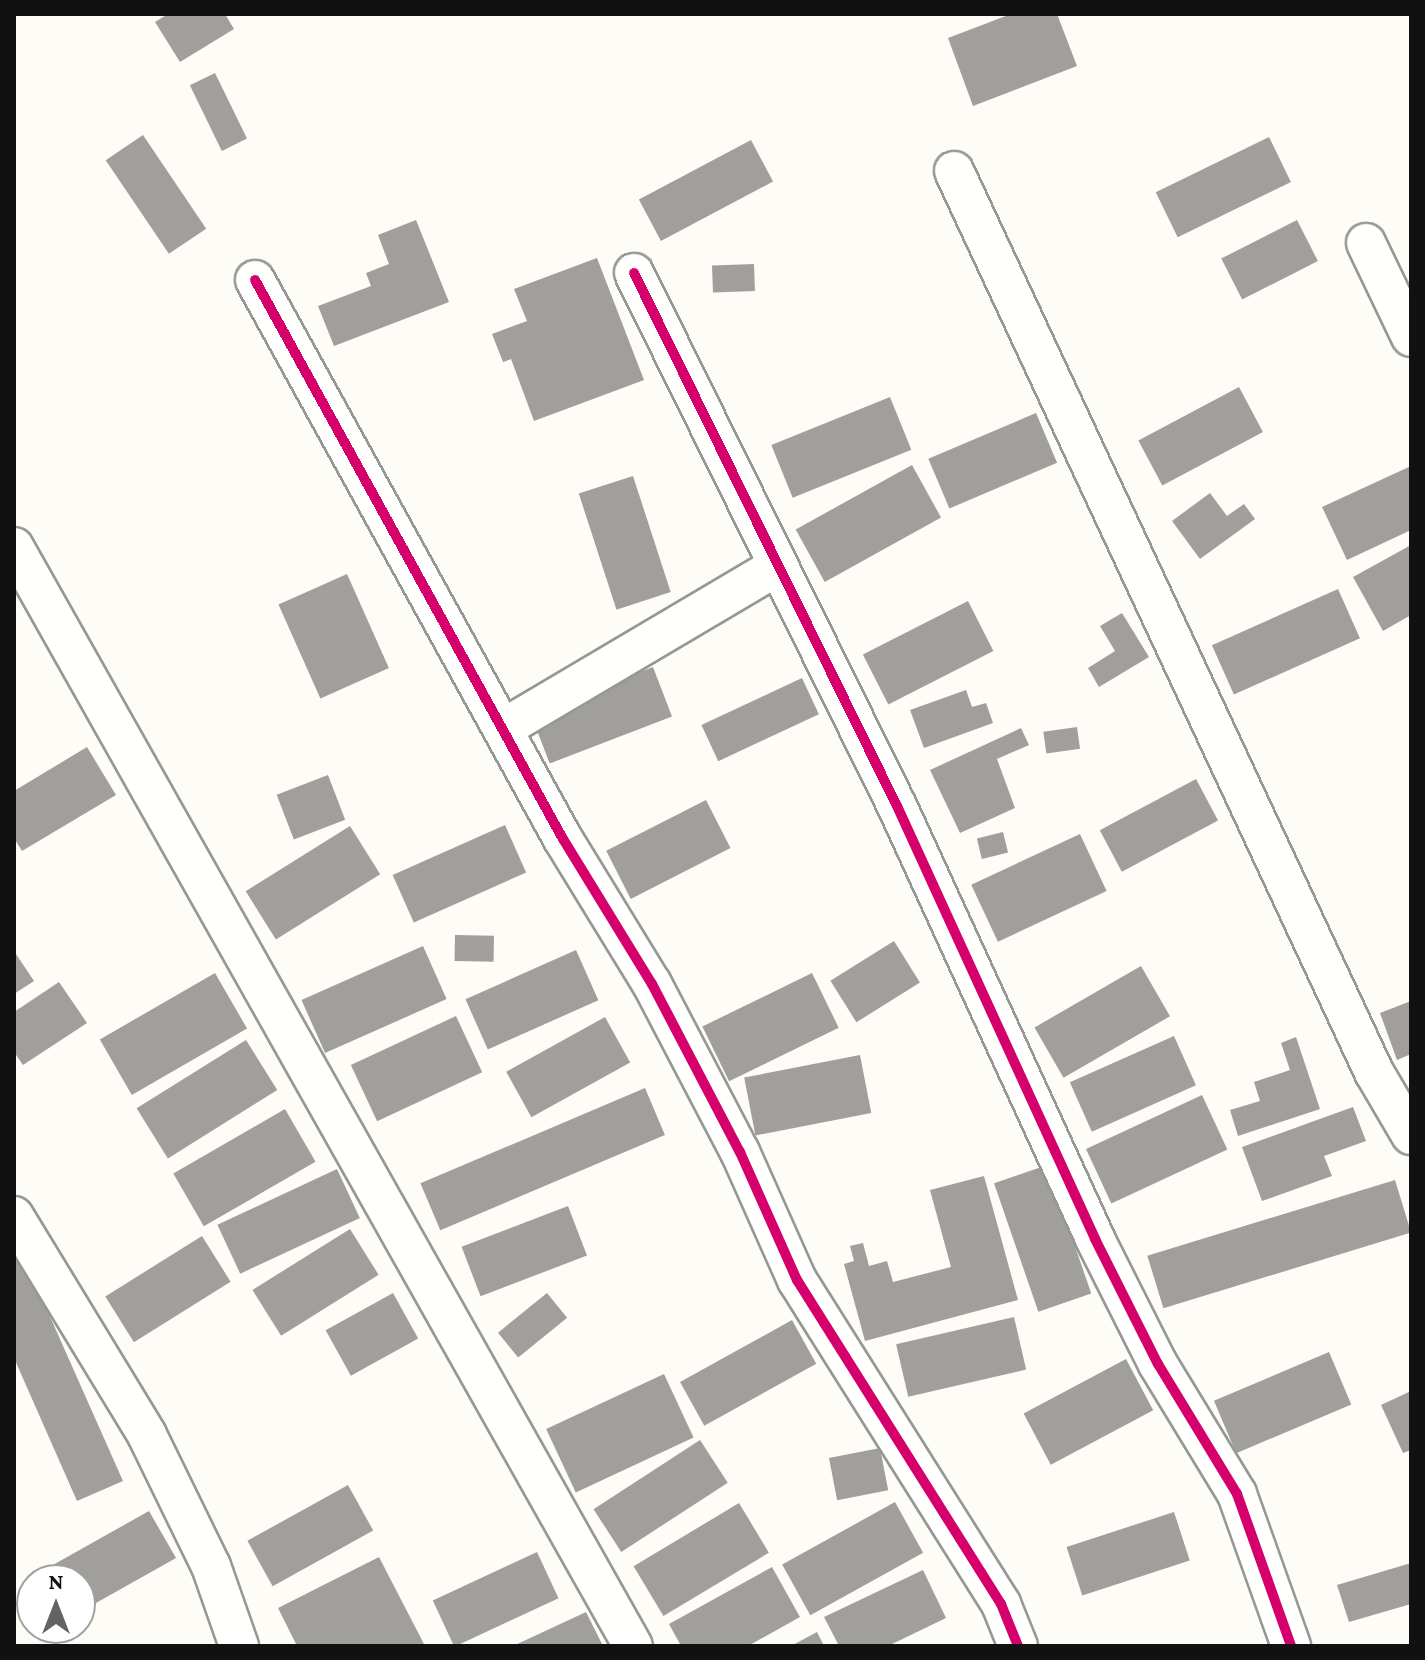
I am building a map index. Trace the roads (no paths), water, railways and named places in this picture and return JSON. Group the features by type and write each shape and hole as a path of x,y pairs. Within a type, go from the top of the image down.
{"street":[{"path":"954,171 1374,1072 1411,1135"},
{"path":"1366,243 1411,337"},
{"path":"634,273 897,806 1095,1239 1158,1364 1237,1494 1291,1646"},
{"path":"255,280 504,728 652,984 740,1152 797,1280 1001,1604 1018,1646"},
{"path":"14,547 633,1646"},
{"path":"504,728 778,566"},
{"path":"14,1216 147,1435 211,1566 239,1646"}]}
